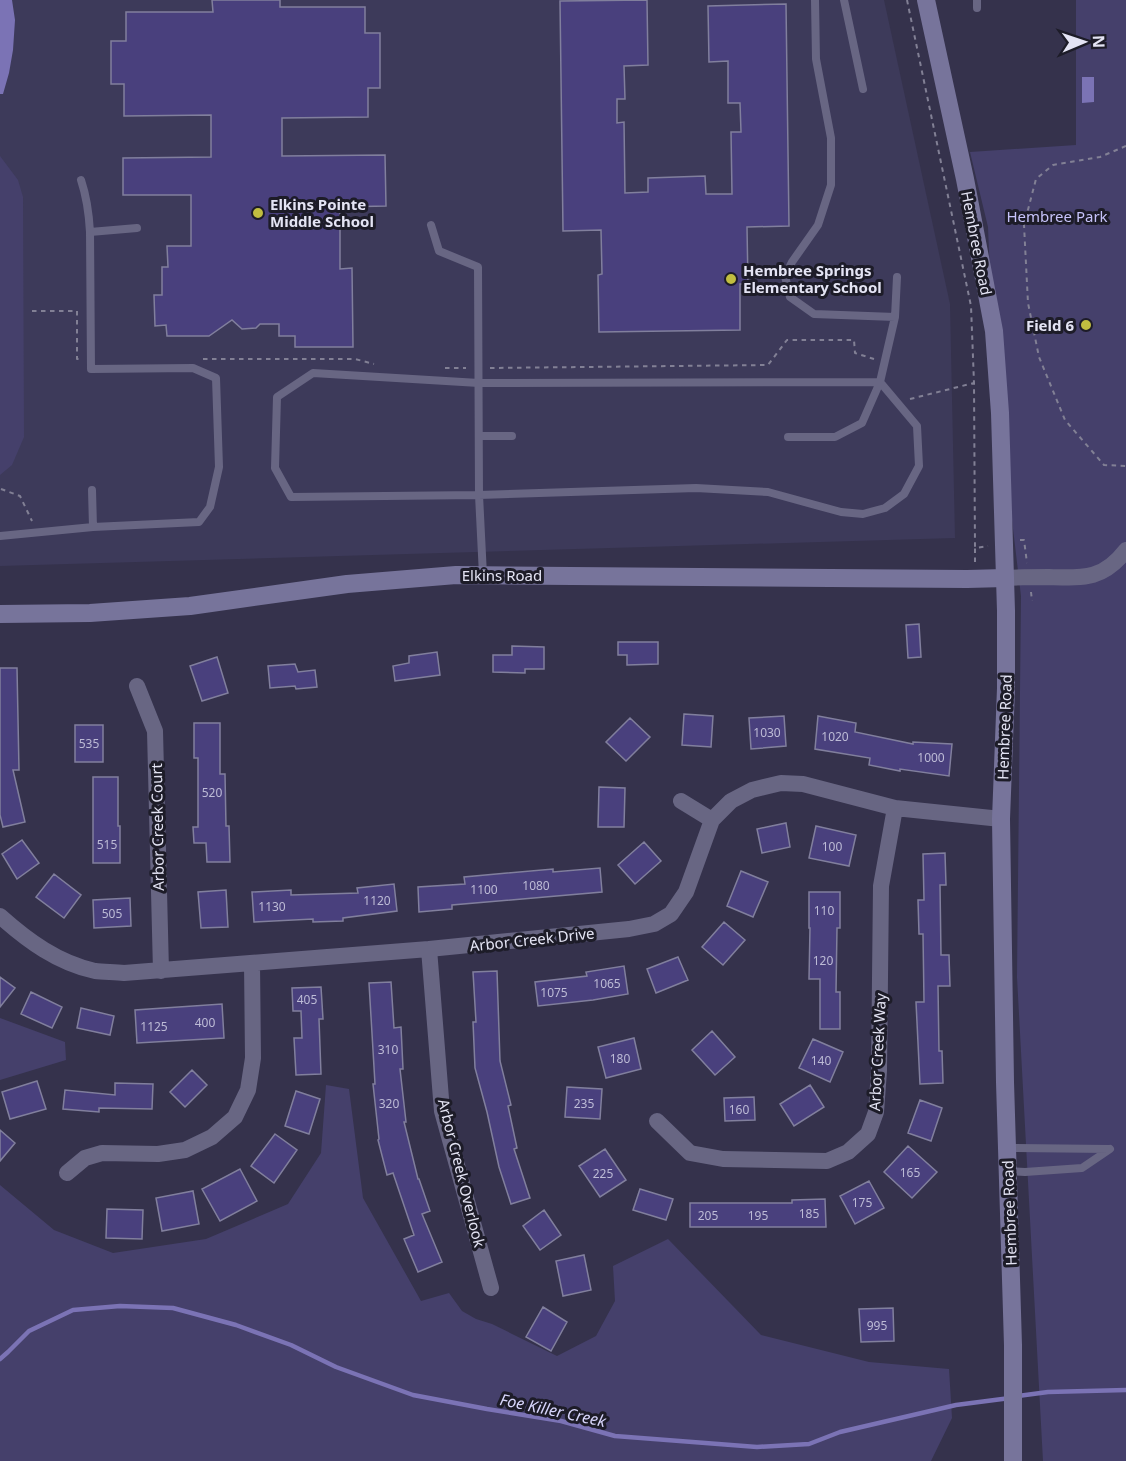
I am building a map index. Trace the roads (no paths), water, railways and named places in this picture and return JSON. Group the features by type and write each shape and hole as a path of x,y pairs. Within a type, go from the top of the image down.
{"street":[{"name":"Hembree Road","path":"926,0 974,223 994,331 1002,448 1006,688 1001,819 1007,1171 1013,1345 1013,1461"},
{"path":"1005,578 1083,578 1102,572 1119,560 1126,550"},
{"name":"Elkins Road","path":"0,614 90,613 190,606 347,584 456,575 1005,578"},
{"name":"Arbor Creek Court","path":"137,686 155,731 160,971"},
{"name":"Arbor Creek Drive","path":"0,916 27,939 62,961 95,971 124,973 160,971 429,949 629,929 654,924 671,914 686,892 712,820 731,801 752,790 781,783 804,784 895,808 1001,819"},
{"path":"681,801 712,820"},
{"name":"Arbor Creek Way","path":"657,1120 690,1153 723,1159 827,1161 848,1152 868,1134 876,1113 879,1071 881,886 895,808"},
{"name":"Arbor Creek Overlook","path":"429,949 442,1111 491,1288"},
{"path":"67,1173 85,1158 102,1153 158,1154 185,1150 212,1137 235,1117 248,1090 253,1058 252,963"}],"lane":[{"path":"814,0 816,59 831,138 831,185 818,225 785,276 790,297 814,314 895,317"},
{"path":"842,2 863,89"},
{"path":"0,536 93,527 199,522 210,507 219,467 216,378 193,368 91,369 90,232 87,203 81,180"},
{"path":"431,225 439,251 478,267 479,495 483,575"},
{"path":"90,232 137,228"},
{"path":"788,437 835,437 862,423 880,382 895,317 897,277"},
{"path":"313,373 479,383 880,382 917,426 919,466 904,494 885,508 863,514 841,512 768,492 696,488 479,495 291,497 275,468 277,397 313,373"},
{"path":"479,436 512,436"},
{"path":"92,490 93,527"},
{"path":"1007,1148 1110,1149 1082,1168 1007,1171"}],"waterway":[{"name":"Foe Killer Creek","path":"0,1359 29,1331 73,1310 120,1306 173,1308 236,1325 291,1345 336,1367 413,1395 561,1421 615,1436 757,1447 809,1444 840,1432 956,1405 1010,1398"},
{"name":"Foe Killer Creek","path":"1018,1396 1048,1392 1126,1390"}],"place":[{"name":"Elkins Pointe Middle School","path":"258,213"},
{"name":"Hembree Springs Elementary School","path":"731,279"},
{"name":"Field 6","path":"1086,325"}],"park label":[{"name":"Hembree Park","path":"1057,216"}]}
